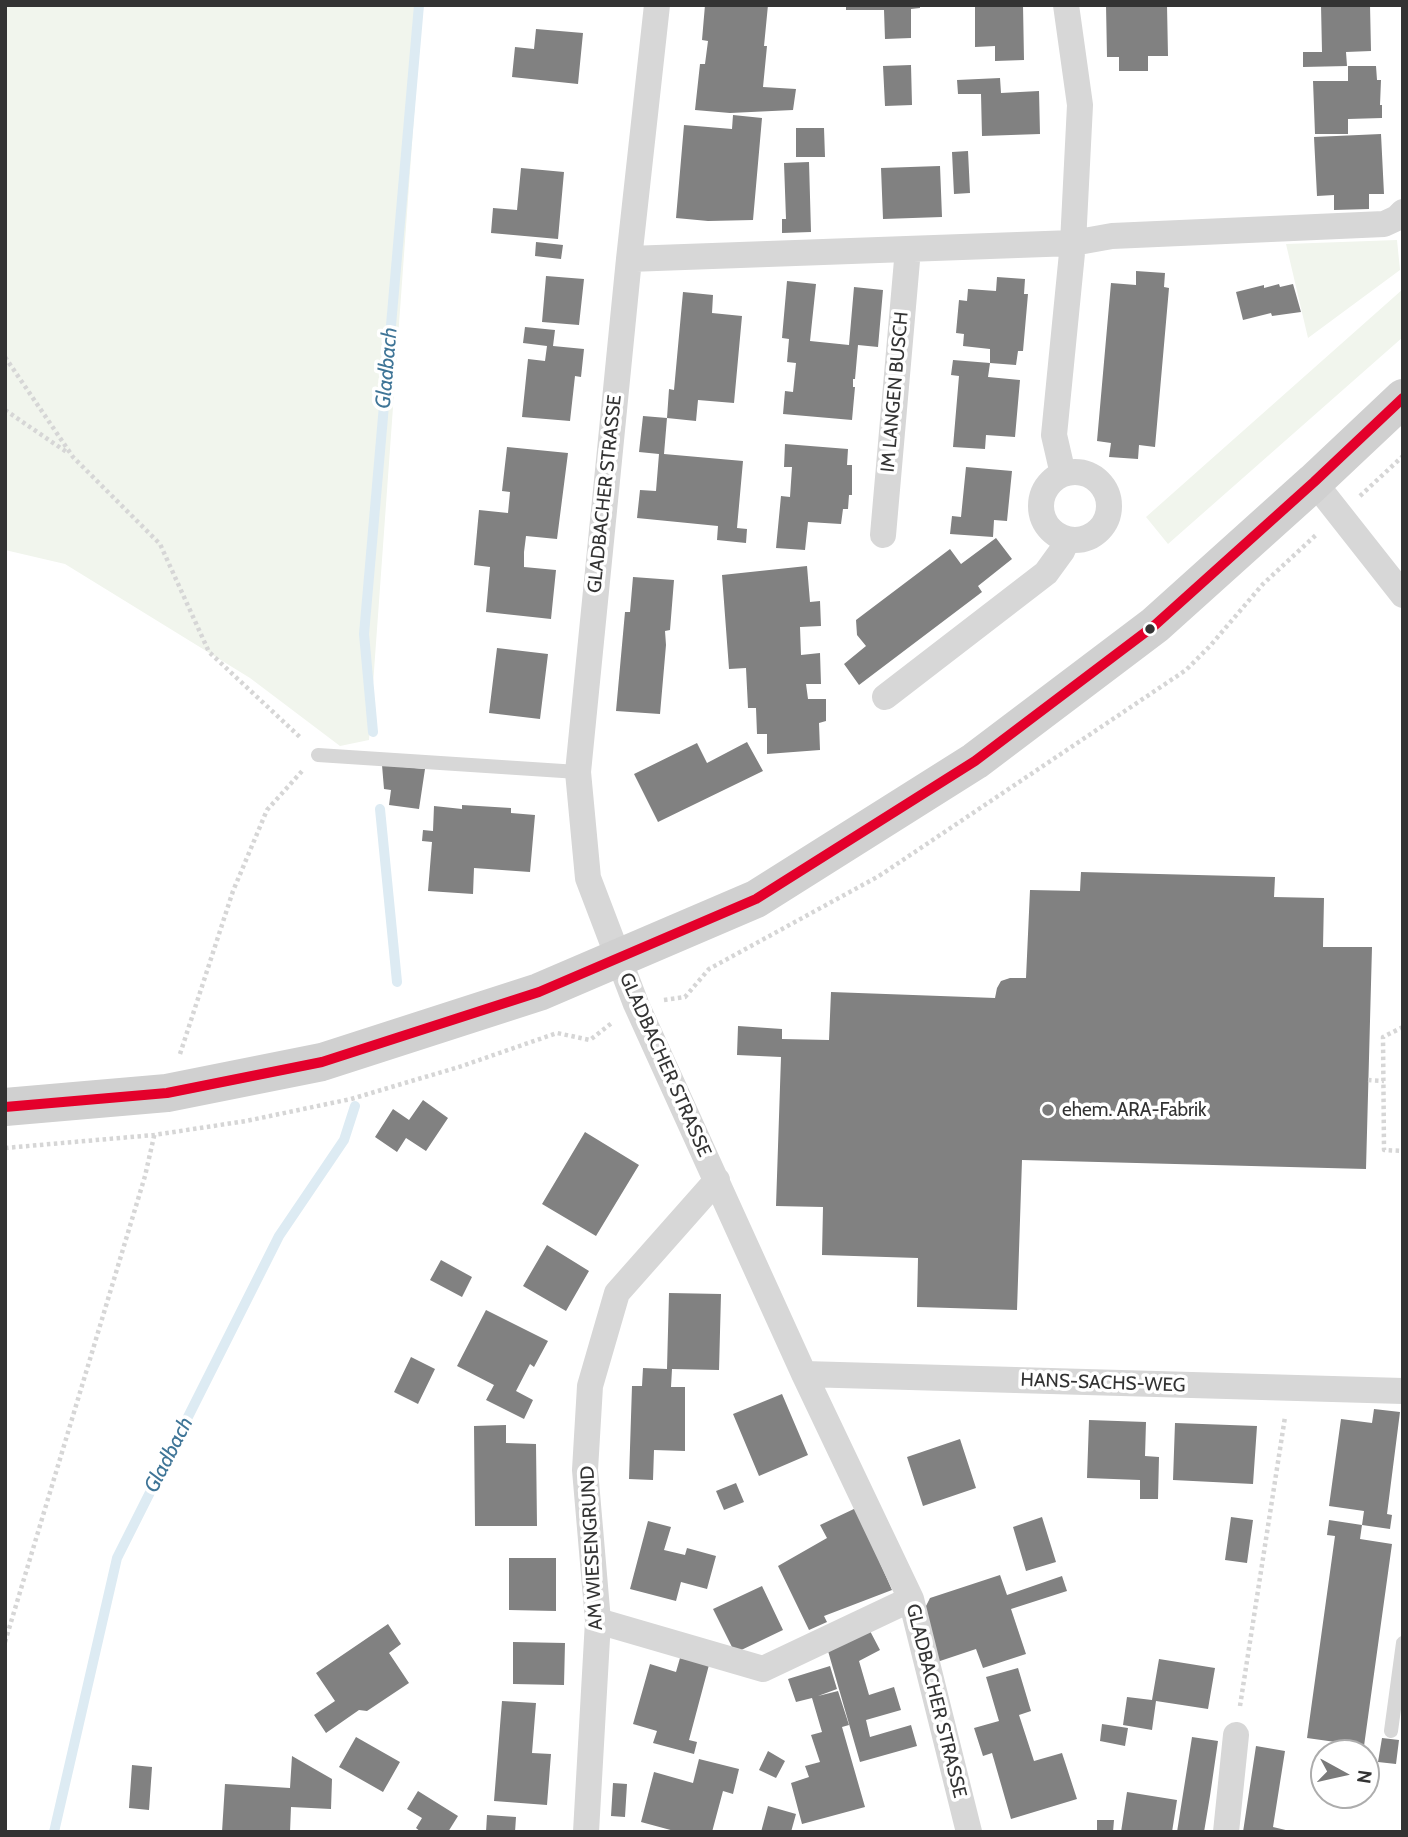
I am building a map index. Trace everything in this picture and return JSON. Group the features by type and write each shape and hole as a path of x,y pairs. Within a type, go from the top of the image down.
{"main road":[{"path":"5,1107 167,1093 322,1062 539,992 756,900 975,761 1154,625 1314,482 1403,398"}],"street":[{"name":"GLADBACHER STRASSE","path":"657,5 578,772 588,877 636,1004 804,1374 911,1599 969,1832"},
{"path":"1063,474 1054,435 1073,243 1080,105 1066,5"},
{"path":"629,258 1073,243 1112,236 1384,223 1397,218 1403,212"},
{"name":"IM LANGEN BUSCH","path":"883,535 908,249"},
{"path":"1080,472 1092,476 1106,492 1109,508 1107,519 1096,533 1088,538 1067,540 1049,529 1041,515 1043,495 1053,480 1063,474 1080,472"},
{"path":"1314,482 1403,595"},
{"path":"885,697 1046,573 1067,540"},
{"name":"AM WIESENGRUND","path":"586,1832 598,1621 585,1469 590,1386 617,1293 717,1180"},
{"name":"HANS-SACHS-WEG","path":"804,1374 1403,1391"},
{"path":"598,1621 763,1669 911,1599"},
{"path":"1226,1832 1236,1735"}],"lane":[{"path":"318,755 578,772"},
{"path":"1391,1731 1403,1643"}],"path":[{"path":"5,357 73,457"},
{"path":"5,410 73,457 160,544 209,652 318,755 267,810 233,891 154,1135 145,1176 5,1642"},
{"path":"1403,1027 1383,1037 1384,1150 1403,1151"},
{"path":"1368,1080 1384,1081"},
{"path":"1236,1735 1290,1389"}],"shaded area":[{"path":"5,5 422,5 369,740 340,746 250,678 65,564 5,550"},
{"path":"1397,240 1400,270 1308,338 1286,244"},
{"path":"1403,289 1403,337 1168,544 1146,517"}],"building":[{"path":"705,5 768,5 763,87 796,89 793,110 730,113 695,110 700,64 705,64 708,41 702,40"},
{"path":"846,5 920,5 920,8 911,9 911,38 885,39 884,10 846,10"},
{"path":"975,5 1023,5 1024,60 995,61 995,46 975,47"},
{"path":"1106,5 1167,5 1168,56 1148,56 1148,71 1119,71 1119,57 1107,57"},
{"path":"1321,5 1370,5 1371,51 1346,52 1347,66 1303,67 1303,52 1322,52"},
{"path":"536,29 583,33 578,84 512,77 515,47 534,49"},
{"path":"911,65 912,105 885,106 883,66"},
{"path":"1348,66 1376,66 1377,80 1381,80 1382,118 1348,119 1348,134 1315,134 1313,81 1348,81"},
{"path":"1000,78 1001,93 1039,91 1040,134 982,136 981,94 958,94 957,80"},
{"path":"733,115 762,118 753,220 708,221 676,218 684,125 732,129"},
{"path":"796,128 824,128 825,157 796,157"},
{"path":"1381,134 1384,194 1369,194 1369,209 1334,210 1334,195 1317,196 1314,137"},
{"path":"968,151 970,193 954,194 952,152"},
{"path":"809,162 811,232 782,233 782,219 786,219 784,163"},
{"path":"940,166 942,217 883,219 881,168"},
{"path":"521,168 564,172 558,239 491,233 493,208 517,210"},
{"path":"536,242 563,245 561,259 535,256"},
{"path":"1136,271 1165,273 1164,287 1169,288 1155,447 1139,445 1138,459 1109,457 1111,443 1097,441 1111,283 1136,285"},
{"path":"546,276 584,279 579,325 542,322"},
{"path":"997,277 1025,279 1024,294 1028,294 1023,351 1018,351 1016,365 990,363 990,349 963,346 964,334 956,333 959,300 967,301 968,289 996,291"},
{"path":"787,281 816,284 810,341 849,345 854,287 883,290 878,347 858,345 853,379 855,387 852,420 783,414 785,391 793,392 796,363 787,362 789,339 782,338"},
{"path":"1279,284 1280,287 1293,284 1301,312 1272,316 1271,313 1243,320 1236,292"},
{"path":"683,292 713,295 712,313 742,316 734,403 698,400 696,421 667,418 669,389 674,390"},
{"path":"525,327 555,330 553,346 584,349 581,377 575,376 570,421 522,417 528,359 545,361 547,346 523,343"},
{"path":"953,360 990,363 988,377 1020,380 1015,437 986,435 985,449 953,447 959,376 951,375"},
{"path":"643,416 667,418 664,454 743,461 737,528 747,529 746,543 717,540 718,526 637,518 640,490 656,491 659,454 639,452"},
{"path":"785,444 848,449 847,465 852,465 852,495 849,495 848,509 843,509 841,524 808,522 805,550 776,548 781,496 790,497 792,467 784,467"},
{"path":"507,447 568,453 557,539 526,536 524,552 524,567 556,570 551,619 486,612 490,567 474,565 479,510 508,513 510,492 502,491"},
{"path":"966,467 1012,471 1007,521 994,520 993,537 950,534 952,516 961,517"},
{"path":"996,538 1012,559 978,586 982,592 859,685 844,664 866,646 857,635 856,620 950,549 961,564"},
{"path":"807,566 810,602 820,601 821,626 800,627 801,655 820,653 821,684 806,684 808,699 826,699 826,721 819,723 820,750 767,754 767,734 757,734 756,708 748,708 746,668 729,669 722,575"},
{"path":"633,577 674,580 670,630 665,631 660,714 616,711 625,612 630,612"},
{"path":"497,648 548,654 540,719 489,713"},
{"path":"747,742 763,771 658,822 634,774 697,743 707,763"},
{"path":"382,765 425,769 419,809 389,805 391,790 384,789"},
{"path":"462,805 511,808 511,813 535,815 530,872 474,868 473,894 428,891 432,842 422,841 423,830 433,831 434,806 462,809"},
{"name":"ehem. ARA-Fabrik","path":"1081,872 1275,877 1274,897 1324,898 1323,947 1372,947 1366,1169 1022,1160 1017,1310 917,1307 918,1258 822,1255 823,1207 776,1206 781,1057 737,1055 738,1026 782,1029 782,1039 829,1040 831,992 995,998 1001,981 1026,978 1030,890 1080,891"},
{"path":"423,1100 448,1118 426,1151 406,1138 397,1152 375,1137 393,1109 409,1120"},
{"path":"585,1132 639,1165 596,1236 542,1204"},
{"path":"547,1245 589,1271 566,1311 523,1286"},
{"path":"441,1260 472,1277 462,1297 430,1280"},
{"path":"669,1293 721,1294 719,1370 672,1369 671,1387 685,1387 685,1451 654,1450 653,1480 629,1479 632,1386 642,1386 643,1368 667,1369"},
{"path":"486,1310 548,1341 534,1367 530,1364 516,1391 533,1400 524,1419 486,1400 494,1385 457,1366"},
{"path":"411,1357 435,1369 418,1404 394,1392"},
{"path":"782,1394 808,1455 759,1476 733,1414"},
{"path":"1374,1409 1400,1412 1387,1514 1392,1515 1390,1529 1362,1525 1364,1511 1329,1506 1341,1419 1372,1423"},
{"path":"1089,1420 1146,1422 1145,1456 1159,1457 1158,1499 1140,1499 1140,1480 1087,1478"},
{"path":"1175,1423 1257,1426 1253,1484 1173,1480"},
{"path":"506,1425 506,1443 536,1444 537,1526 475,1526 474,1426"},
{"path":"960,1439 976,1488 923,1506 907,1457"},
{"path":"736,1483 744,1502 724,1510 716,1491"},
{"path":"856,1508 892,1590 824,1616 827,1622 809,1630 778,1566 827,1538 820,1525"},
{"path":"1042,1517 1056,1562 1026,1571 1013,1527"},
{"path":"1231,1517 1253,1520 1247,1563 1225,1560"},
{"path":"1329,1520 1362,1525 1360,1539 1392,1544 1365,1739 1307,1738 1335,1536 1327,1535"},
{"path":"648,1521 671,1527 664,1550 685,1555 687,1548 716,1556 707,1589 681,1582 676,1601 630,1589"},
{"path":"509,1558 556,1558 556,1611 509,1610"},
{"path":"1000,1575 1007,1595 1062,1576 1067,1591 1011,1609 1026,1654 983,1668 976,1649 934,1663 925,1608 930,1598"},
{"path":"762,1586 783,1630 735,1653 713,1609"},
{"path":"388,1624 401,1644 389,1653 409,1683 367,1711 359,1710 326,1733 314,1715 335,1701 316,1673"},
{"path":"869,1629 880,1650 859,1661 869,1695 894,1687 901,1710 866,1720 870,1737 911,1725 917,1746 860,1762 828,1651"},
{"path":"513,1642 565,1643 564,1685 513,1684"},
{"path":"680,1658 709,1665 689,1740 697,1742 694,1754 653,1743 657,1731 633,1724 650,1664 676,1672"},
{"path":"1159,1659 1215,1668 1208,1709 1156,1701 1152,1730 1123,1725 1127,1697 1152,1700"},
{"path":"830,1666 837,1689 818,1696 838,1691 849,1725 842,1727 865,1807 802,1824 791,1783 809,1777 805,1766 820,1762 811,1735 822,1732 812,1698 796,1702 788,1679"},
{"path":"1018,1668 1031,1711 1019,1715 1034,1761 1062,1753 1077,1799 1011,1819 992,1753 983,1756 974,1728 999,1721 986,1677"},
{"path":"502,1701 536,1703 532,1753 551,1754 547,1805 494,1801"},
{"path":"1102,1724 1128,1728 1125,1746 1100,1741"},
{"path":"356,1737 400,1762 383,1792 339,1767"},
{"path":"1192,1737 1218,1741 1210,1796 1204,1832 1177,1832"},
{"path":"1382,1738 1399,1740 1396,1764 1380,1762"},
{"path":"1256,1746 1285,1751 1273,1827 1294,1832 1243,1832"},
{"path":"768,1751 785,1761 776,1778 759,1770"},
{"path":"292,1756 332,1779 331,1809 291,1807 290,1832 222,1832 225,1784 290,1788"},
{"path":"699,1759 739,1769 733,1794 723,1791 712,1832 678,1832 641,1822 654,1772 693,1783"},
{"path":"132,1765 152,1767 149,1810 129,1808"},
{"path":"613,1783 627,1784 625,1817 611,1816"},
{"path":"418,1791 458,1816 448,1832 421,1832 416,1828 422,1818 407,1809"},
{"path":"1127,1792 1177,1800 1172,1832 1121,1832"},
{"path":"768,1806 796,1814 791,1832 761,1832"},
{"path":"487,1815 516,1817 515,1832 486,1832"},
{"path":"1097,1820 1114,1820 1113,1832 1097,1832"}],"waterway":[{"name":"Gladbach","path":"373,732 364,634 419,5"},
{"name":"Gladbach","path":"380,809 397,982"},
{"name":"Gladbach","path":"54,1832 117,1558 279,1236 344,1140 355,1106"}],"transit line":[{"path":"5,1107 167,1093 322,1062 539,992 756,899 975,761 1155,625 1403,398"}],"place":[{"name":"ehem. ARA-Fabrik","path":"1048,1110"}]}
